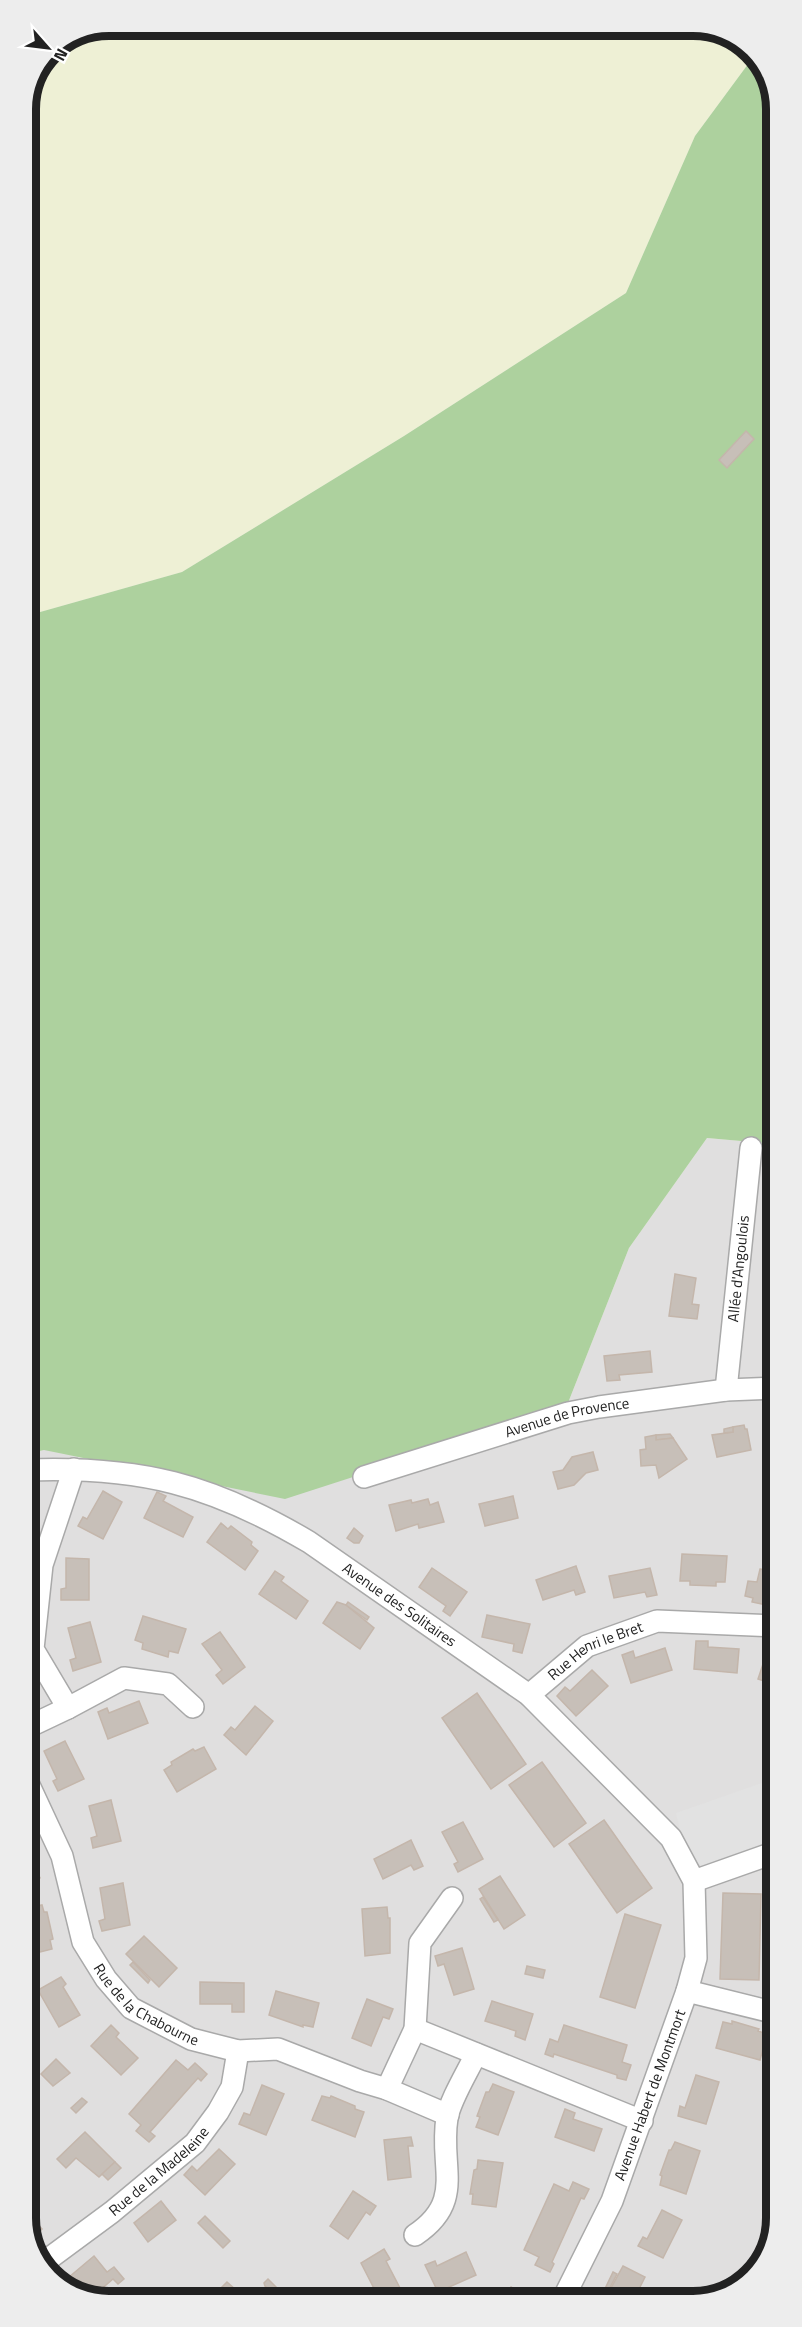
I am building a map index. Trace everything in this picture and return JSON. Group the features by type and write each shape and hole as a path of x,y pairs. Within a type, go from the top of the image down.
{"street":[{"name":"Allée d'Angoulois","path":"726,1390 751,1148"},
{"name":"Avenue de Provence","path":"364,1477 568,1413 726,1390 766,1388"},
{"name":"Avenue des Solitaires","path":"36,1470 74,1468 119,1471 191,1486 254,1511 309,1542 529,1695 671,1839 694,1881"},
{"path":"36,1608 42,1565 74,1468"},
{"name":"Rue Henri le Bret","path":"529,1695 587,1646 657,1621 766,1626"},
{"path":"36,1660 68,1708"},
{"path":"36,1723 124,1677 168,1684 193,1707"},
{"name":"Rue de la Chabourne","path":"36,1800 62,1856 83,1942 106,1979 131,2008 191,2039 238,2051 278,2049 387,2089 447,2115"},
{"path":"694,1881 766,1856"},
{"name":"Avenue Habert de Montmort","path":"567,2291 612,2201 687,1991 696,1958 694,1881"},
{"path":"387,2089 414,2029 420,1943 452,1898"},
{"path":"687,1991 766,2011"},
{"path":"414,2029 642,2121"},
{"name":"Rue de la Madeleine","path":"48,2259 112,2212 195,2143 219,2112 232,2087 238,2051"},
{"path":"415,2235 430,2225 444,2206 448,2182 444,2152 447,2115 476,2054"}],"shaded area":[{"path":"707,1138 766,1143 766,2218 758,2250 751,2262 734,2279 712,2289 693,2291 104,2291 90,2289 72,2281 48,2259 38,2237 36,2218 36,1452 566,1408 629,1248"},
{"path":"766,1782 766,1847 706,1868 692,1860 684,1847 676,1813"},
{"path":"427,2040 458,2052 463,2060 445,2097 437,2098 412,2088 404,2075 419,2043"}],"green space":[{"path":"109,36 698,36 721,42 745,57 749,62 695,136 626,293 404,436 182,572 36,613 37,95 43,78 78,78 78,43 95,37"},
{"path":"749,62 764,90 766,109 766,1143 707,1138 629,1248 566,1408 285,1499 44,1450 36,1452 36,613 182,572 404,436 626,293 695,136"}],"building":[{"path":"746,431 754,439 727,468 719,460"},
{"path":"675,1274 696,1278 692,1304 699,1305 697,1319 669,1316"},
{"path":"650,1351 652,1372 619,1375 620,1380 607,1381 604,1356"},
{"path":"744,1425 747,1429 751,1450 717,1457 712,1435 733,1432 733,1427"},
{"path":"733,1427 733,1432 724,1433 724,1429"},
{"path":"670,1434 673,1438 656,1440 656,1435"},
{"path":"656,1435 656,1440 673,1438 687,1459 659,1478 656,1465 641,1466 640,1450 646,1449 645,1437"},
{"path":"593,1452 598,1470 586,1473 574,1485 558,1489 553,1472 563,1470 572,1457"},
{"path":"103,1491 122,1502 103,1539 78,1526 83,1517 87,1519"},
{"path":"157,1492 166,1496 163,1501 193,1517 183,1537 144,1518"},
{"path":"513,1496 518,1518 485,1526 479,1504"},
{"path":"428,1499 430,1505 438,1502 444,1522 419,1528 418,1524 396,1531 389,1505"},
{"path":"221,1523 228,1529 231,1526 252,1542 251,1545 258,1551 245,1570 207,1542"},
{"path":"354,1528 363,1536 359,1543 354,1543 347,1538"},
{"path":"682,1554 727,1556 725,1582 716,1582 716,1586 690,1585 690,1581 680,1581"},
{"path":"66,1558 89,1559 89,1600 61,1600 61,1589 66,1588"},
{"path":"576,1566 585,1592 576,1595 574,1590 543,1600 536,1580"},
{"path":"432,1568 467,1592 450,1616 443,1611 446,1606 419,1587"},
{"path":"650,1568 657,1595 647,1597 645,1592 614,1598 609,1576"},
{"path":"760,1569 766,1570 766,1605 752,1602 753,1598 745,1596 748,1581 757,1582"},
{"path":"275,1571 284,1577 281,1581 308,1601 296,1619 259,1594"},
{"path":"337,1602 346,1605 374,1628 360,1649 323,1623"},
{"path":"348,1602 369,1617 367,1620 346,1605"},
{"path":"487,1615 530,1624 522,1653 513,1651 514,1644 482,1637"},
{"path":"143,1616 186,1629 178,1653 169,1651 168,1657 142,1649 143,1643 135,1640"},
{"path":"90,1622 101,1662 73,1671 70,1660 76,1658 68,1628"},
{"path":"220,1632 245,1667 223,1684 216,1675 222,1670 202,1644"},
{"path":"696,1641 708,1641 708,1647 739,1649 737,1673 694,1669"},
{"path":"665,1648 672,1670 631,1683 622,1655 633,1651 635,1658"},
{"path":"766,1655 766,1682 758,1679"},
{"path":"592,1670 608,1686 576,1716 557,1696 565,1687 570,1691"},
{"path":"477,1693 526,1764 491,1789 442,1718"},
{"path":"139,1701 148,1723 108,1739 98,1712 107,1708 109,1713"},
{"path":"255,1706 273,1721 246,1755 224,1735 231,1727 235,1730"},
{"path":"65,1741 84,1779 58,1791 53,1781 57,1779 44,1751"},
{"path":"204,1747 216,1769 177,1792 164,1770 172,1765 171,1762 193,1749 195,1751"},
{"path":"542,1762 586,1823 554,1847 509,1785"},
{"path":"111,1800 121,1841 93,1848 91,1838 97,1836 89,1806"},
{"path":"604,1820 652,1888 617,1913 569,1844"},
{"path":"463,1822 483,1859 458,1872 454,1864 458,1862 442,1832"},
{"path":"411,1840 423,1866 414,1870 411,1865 383,1879 374,1859"},
{"path":"500,1876 525,1915 504,1929 479,1889"},
{"path":"123,1883 130,1925 102,1931 99,1921 105,1919 100,1888"},
{"path":"723,1893 761,1894 759,1980 720,1979"},
{"path":"483,1897 498,1920 494,1922 480,1899"},
{"path":"42,1905 44,1912 47,1912 53,1939 50,1940 52,1949 36,1953 36,1906"},
{"path":"387,1907 388,1918 390,1918 390,1953 365,1956 362,1909"},
{"path":"625,1914 661,1925 635,2008 600,1997"},
{"path":"144,1936 177,1968 159,1987 126,1954"},
{"path":"462,1948 474,1989 454,1995 444,1964 438,1966 435,1956"},
{"path":"133,1962 150,1980 148,1983 130,1965"},
{"path":"527,1966 545,1970 543,1978 525,1974"},
{"path":"61,1977 66,1984 63,1987 80,2015 59,2027 38,1990"},
{"path":"200,1982 244,1983 244,2012 232,2012 232,2004 200,2004"},
{"path":"276,1991 319,2003 313,2027 303,2025 303,2027 269,2015"},
{"path":"367,1999 393,2009 389,2019 383,2017 371,2046 352,2038"},
{"path":"492,2001 533,2014 525,2040 515,2036 516,2031 485,2021"},
{"path":"732,2021 759,2029 758,2031 766,2034 760,2060 716,2048 723,2022 732,2024"},
{"path":"111,2025 119,2033 116,2037 138,2058 121,2075 91,2046"},
{"path":"564,2025 627,2045 622,2062 631,2065 626,2080 554,2054 553,2057 545,2054 550,2039 558,2042"},
{"path":"56,2059 70,2073 53,2086 41,2074"},
{"path":"176,2060 188,2070 195,2063 207,2074 201,2081 198,2078 150,2132 155,2136 149,2142 136,2131 141,2125 129,2114"},
{"path":"696,2075 719,2082 706,2124 678,2116 680,2106 685,2108"},
{"path":"493,2084 514,2092 498,2135 476,2127 480,2117 477,2116 486,2092 489,2092"},
{"path":"262,2085 284,2094 266,2135 239,2124 244,2113 250,2115"},
{"path":"322,2096 330,2098 331,2096 364,2112 355,2137 312,2120"},
{"path":"82,2098 87,2102 76,2113 71,2108"},
{"path":"565,2109 575,2113 573,2119 602,2129 594,2151 555,2137"},
{"path":"85,2132 115,2162 99,2177 76,2158 66,2168 57,2159"},
{"path":"411,2137 413,2146 408,2146 411,2177 388,2180 384,2140"},
{"path":"675,2142 700,2151 686,2194 660,2185 662,2176 660,2175 669,2150"},
{"path":"219,2149 235,2164 205,2195 184,2175 192,2166 197,2171"},
{"path":"478,2160 503,2163 496,2207 472,2204 473,2194 470,2194"},
{"path":"115,2162 121,2168 108,2180 102,2174"},
{"path":"573,2182 589,2189 584,2199 581,2198 552,2262 554,2264 550,2272 535,2265 539,2257 524,2250 554,2184 569,2191"},
{"path":"353,2191 376,2206 370,2215 366,2212 348,2239 330,2226"},
{"path":"161,2201 176,2220 148,2242 134,2223"},
{"path":"662,2210 682,2220 663,2258 638,2246 643,2237 647,2239"},
{"path":"205,2216 230,2241 223,2248 198,2223"},
{"path":"37,2223 42,2229 38,2233"},
{"path":"384,2249 390,2259 386,2261 401,2290 375,2291 361,2263"},
{"path":"466,2252 476,2275 438,2291 425,2265 435,2261 437,2266"},
{"path":"94,2256 107,2272 114,2267 124,2279 118,2284 113,2279 100,2290 90,2289 68,2278"},
{"path":"623,2266 645,2277 638,2291 609,2291"},
{"path":"613,2272 617,2274 608,2291 604,2291"},
{"path":"268,2279 279,2290 270,2291 264,2283"},
{"path":"227,2282 236,2290 235,2291 218,2291"}]}
